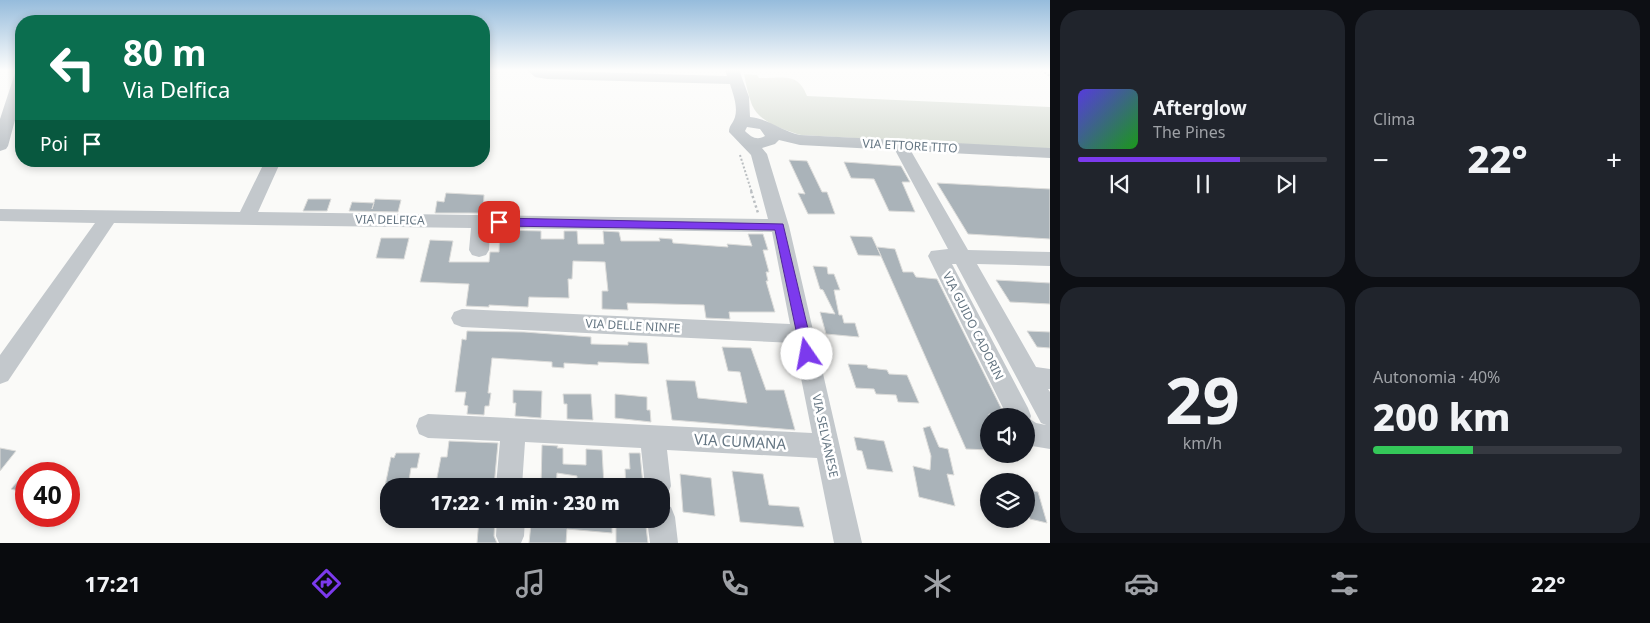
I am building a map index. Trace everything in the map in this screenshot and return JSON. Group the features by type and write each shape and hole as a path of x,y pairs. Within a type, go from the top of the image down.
{"street":[{"path":"740,95 744,108 753,119 759,141"},
{"path":"0,146 15,96"},
{"name":"VIA ETTORE TITO","path":"744,108 740,124 751,122 759,141 1050,153"},
{"name":"VIA SELVANESE","path":"759,141 780,226 848,543"},
{"name":"VIA ETTORE TITO","path":"902,148 1050,158"},
{"name":"VIA GUIDO CADORIN","path":"902,148 961,257 1039,378 1050,415"},
{"path":"246,218 270,167"},
{"name":"VIA DELFICA","path":"0,215 780,226"},
{"path":"0,374 109,216"},
{"path":"479,250 481,222"},
{"name":"VIA GUIDO CADORIN","path":"1016,408 938,256 1050,259"},
{"name":"VIA DELLE NINFE","path":"462,318 803,335"},
{"name":"VIA CUMANA","path":"428,426 810,445 827,448"},
{"path":"510,478 513,430"},
{"path":"1035,435 1050,437"},
{"path":"653,438 657,478"},
{"path":"662,528 664,543"}],"path":[{"path":"759,141 756,211 760,215"}],"shaded area":[{"path":"749,95 807,95 1050,107 1050,149 801,135 766,121 755,111"}],"building":[{"path":"789,160 807,161 822,192 827,192 835,214 808,214 798,193 805,194"},
{"path":"844,162 901,166 910,182 902,182 915,212 889,211 874,179 851,178"},
{"path":"937,183 1050,189 1050,239 968,234"},
{"path":"446,193 484,195 483,213 435,213 437,201 444,202"},
{"path":"308,199 331,199 327,211 303,211"},
{"path":"375,199 401,200 398,212 349,211 352,202 374,203"},
{"path":"500,230 541,231 541,239 564,239 564,231 577,231 578,244 604,244 603,231 619,232 621,241 660,241 659,238 672,239 673,243 728,247 727,244 752,246 748,234 763,234 768,250 763,250 769,272 766,272 768,281 766,281 775,312 729,312 730,319 727,319 706,318 704,305 627,303 628,310 602,309 602,291 608,291 605,262 573,261 572,279 568,279 569,298 529,297 528,307 466,306 469,284 420,282 430,240 453,241 449,262 489,262 490,252 499,252"},
{"path":"850,236 872,237 881,256 858,255"},
{"path":"381,238 409,238 404,259 376,258"},
{"path":"877,247 895,249 903,272 913,272 916,277 937,279 1001,408 980,408 980,450 966,449"},
{"path":"813,266 827,267 828,274 834,274 840,290 834,290 839,315 842,315 844,323 855,323 859,337 826,334 820,312 835,314 823,290 820,289"},
{"path":"996,280 1050,283 1050,304 1010,302"},
{"path":"467,331 524,332 591,337 591,344 628,345 628,342 647,343 649,364 598,362 598,365 564,363 564,368 552,367 552,362 492,358 488,393 491,393 489,406 485,406 484,415 467,414 468,406 464,405 466,392 455,392 462,339 466,340"},
{"path":"1027,331 1050,332 1050,348 1037,347"},
{"path":"722,347 751,348 766,390 784,390 795,430 672,420 666,380 695,381 698,398 747,403 740,372 728,371"},
{"path":"848,364 867,365 868,368 887,370 889,374 907,375 919,403 898,402 896,395 876,394 874,389 856,388"},
{"path":"513,390 542,391 541,418 515,416 516,403 513,403"},
{"path":"563,394 591,394 593,420 567,419 567,404 564,404"},
{"path":"615,394 647,397 647,410 650,410 651,422 615,418"},
{"path":"930,426 939,447 948,449 954,475 947,474 955,506 919,497 913,466 930,470 931,456 923,428"},
{"path":"854,437 884,441 893,472 867,469 862,451 857,450"},
{"path":"449,441 498,443 495,478 437,478 441,457 447,457"},
{"path":"542,445 563,448 563,464 586,465 586,449 602,450 604,478 577,478 577,476 557,473 557,478 541,478"},
{"path":"0,448 16,451 0,471"},
{"path":"396,453 420,453 417,468 411,468 409,478 387,478 391,457 394,458"},
{"path":"629,453 640,453 642,478 626,478 625,469 630,469"},
{"path":"732,471 763,474 769,505 799,507 804,527 740,522"},
{"path":"680,474 711,478 715,516 683,512"},
{"path":"1035,491 1038,492 1047,523 1035,520"},
{"path":"478,528 494,528 494,536 497,543 477,543"},
{"path":"531,528 612,528 612,533 567,529 566,543 529,543"},
{"path":"616,528 646,528 648,543 616,543"}],"route":[{"path":"499,222 780,226 807,354"}]}
